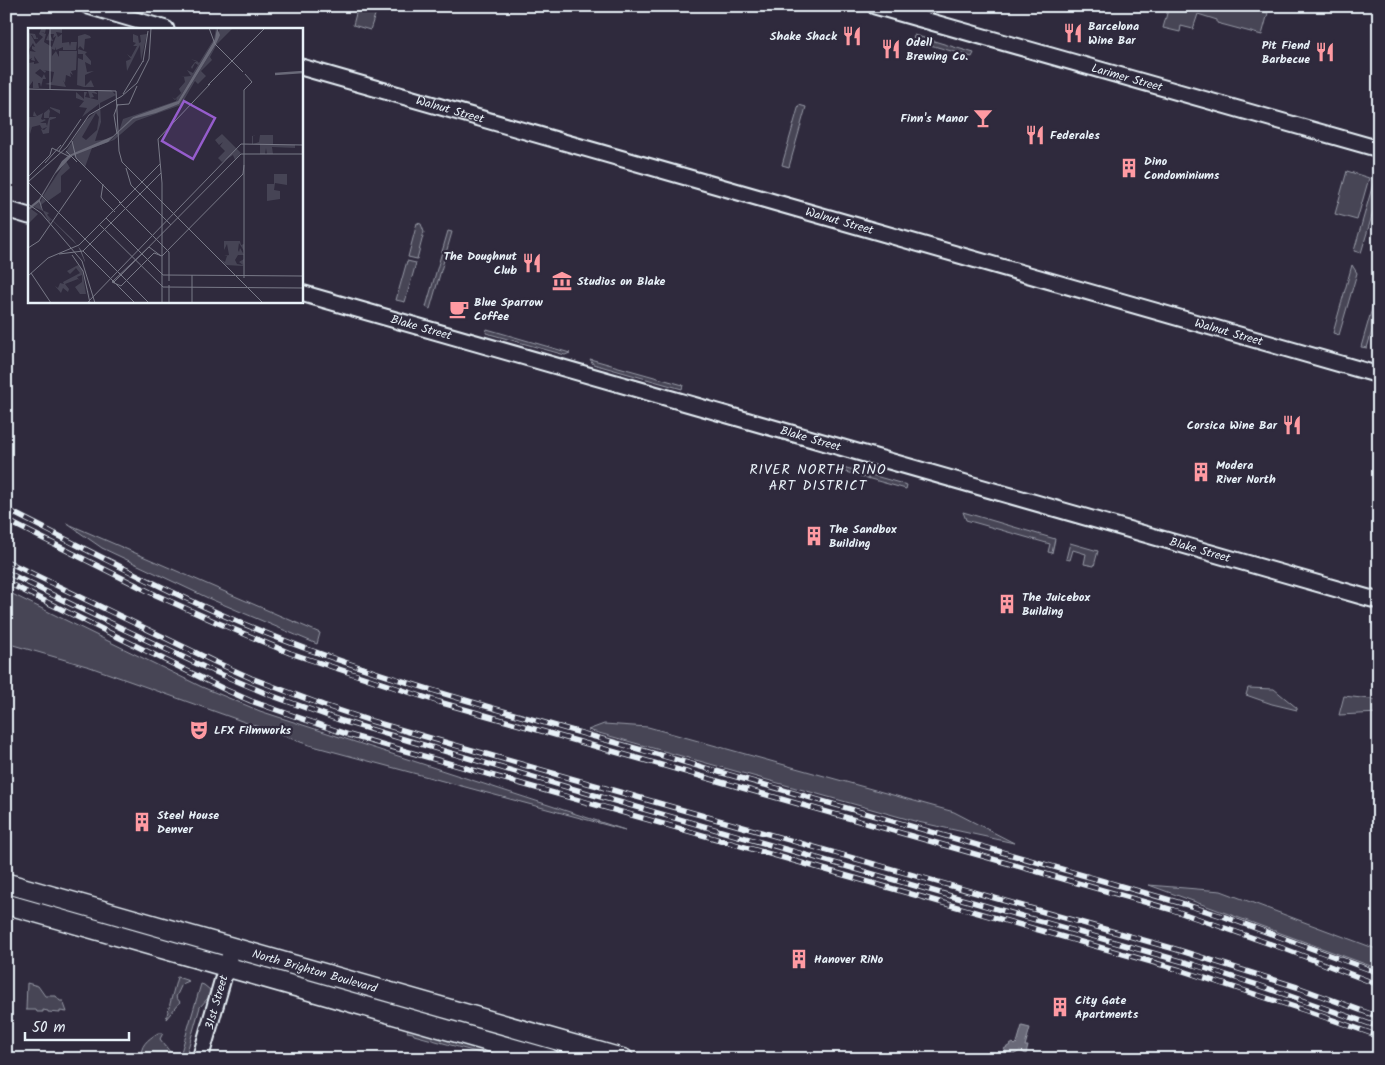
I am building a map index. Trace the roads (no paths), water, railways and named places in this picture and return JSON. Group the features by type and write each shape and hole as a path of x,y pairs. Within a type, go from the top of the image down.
{"main road":[{"name":"North Brighton Boulevard","path":"6,883 624,1059"},
{"name":"North Brighton Boulevard","path":"6,904 550,1059"}],"street":[{"path":"88,6 163,28"},
{"name":"Larimer Street","path":"876,6 1379,150"},
{"name":"Walnut Street","path":"302,67 1379,375"},
{"path":"6,209 28,216"},
{"name":"Blake Street","path":"302,293 1379,601"},
{"name":"31st Street","path":"200,1059 232,947"}],"water":[{"path":"1022,1026 1030,1028 1025,1046 1028,1046 1026,1054 1020,1051 1010,1057 1004,1049 1013,1043 1015,1045 1017,1043"}],"railway":[{"path":"6,509 192,601 268,634 353,665 494,708 1184,904 1379,973"},
{"path":"6,520 156,595 290,653 439,702 1173,910 1285,949 1379,985"},
{"path":"6,561 251,678 371,721 1175,949 1297,987 1379,1017"},
{"path":"6,572 206,668 270,695 342,721 594,795 1195,965 1379,1027"},
{"path":"6,582 226,690 251,701 349,735 1180,970 1379,1036"}],"place":[{"name":"Barcelona Wine Bar","path":"1073,33"},
{"name":"Shake Shack","path":"852,36"},
{"name":"Odell Brewing Co.","path":"891,49"},
{"name":"Pit Fiend Barbecue","path":"1325,52"},
{"name":"Finn's Manor","path":"983,118"},
{"name":"Federales","path":"1035,135"},
{"name":"Dino Condominiums","path":"1129,168"},
{"name":"The Doughnut Club","path":"532,263"},
{"name":"Studios on Blake","path":"562,281"},
{"name":"Blue Sparrow Coffee","path":"459,309"},
{"name":"Corsica Wine Bar","path":"1292,425"},
{"name":"Modera River North","path":"1201,472"},
{"name":"The Sandbox Building","path":"814,536"},
{"name":"The Juicebox Building","path":"1007,604"},
{"name":"LFX Filmworks","path":"199,730"},
{"name":"Steel House Denver","path":"142,822"},
{"name":"Hanover RiNo","path":"799,959"},
{"name":"City Gate Apartments","path":"1060,1007"}],"district":[{"name":"RIVER NORTH RINO ART DISTRICT","path":"818,478"}]}
